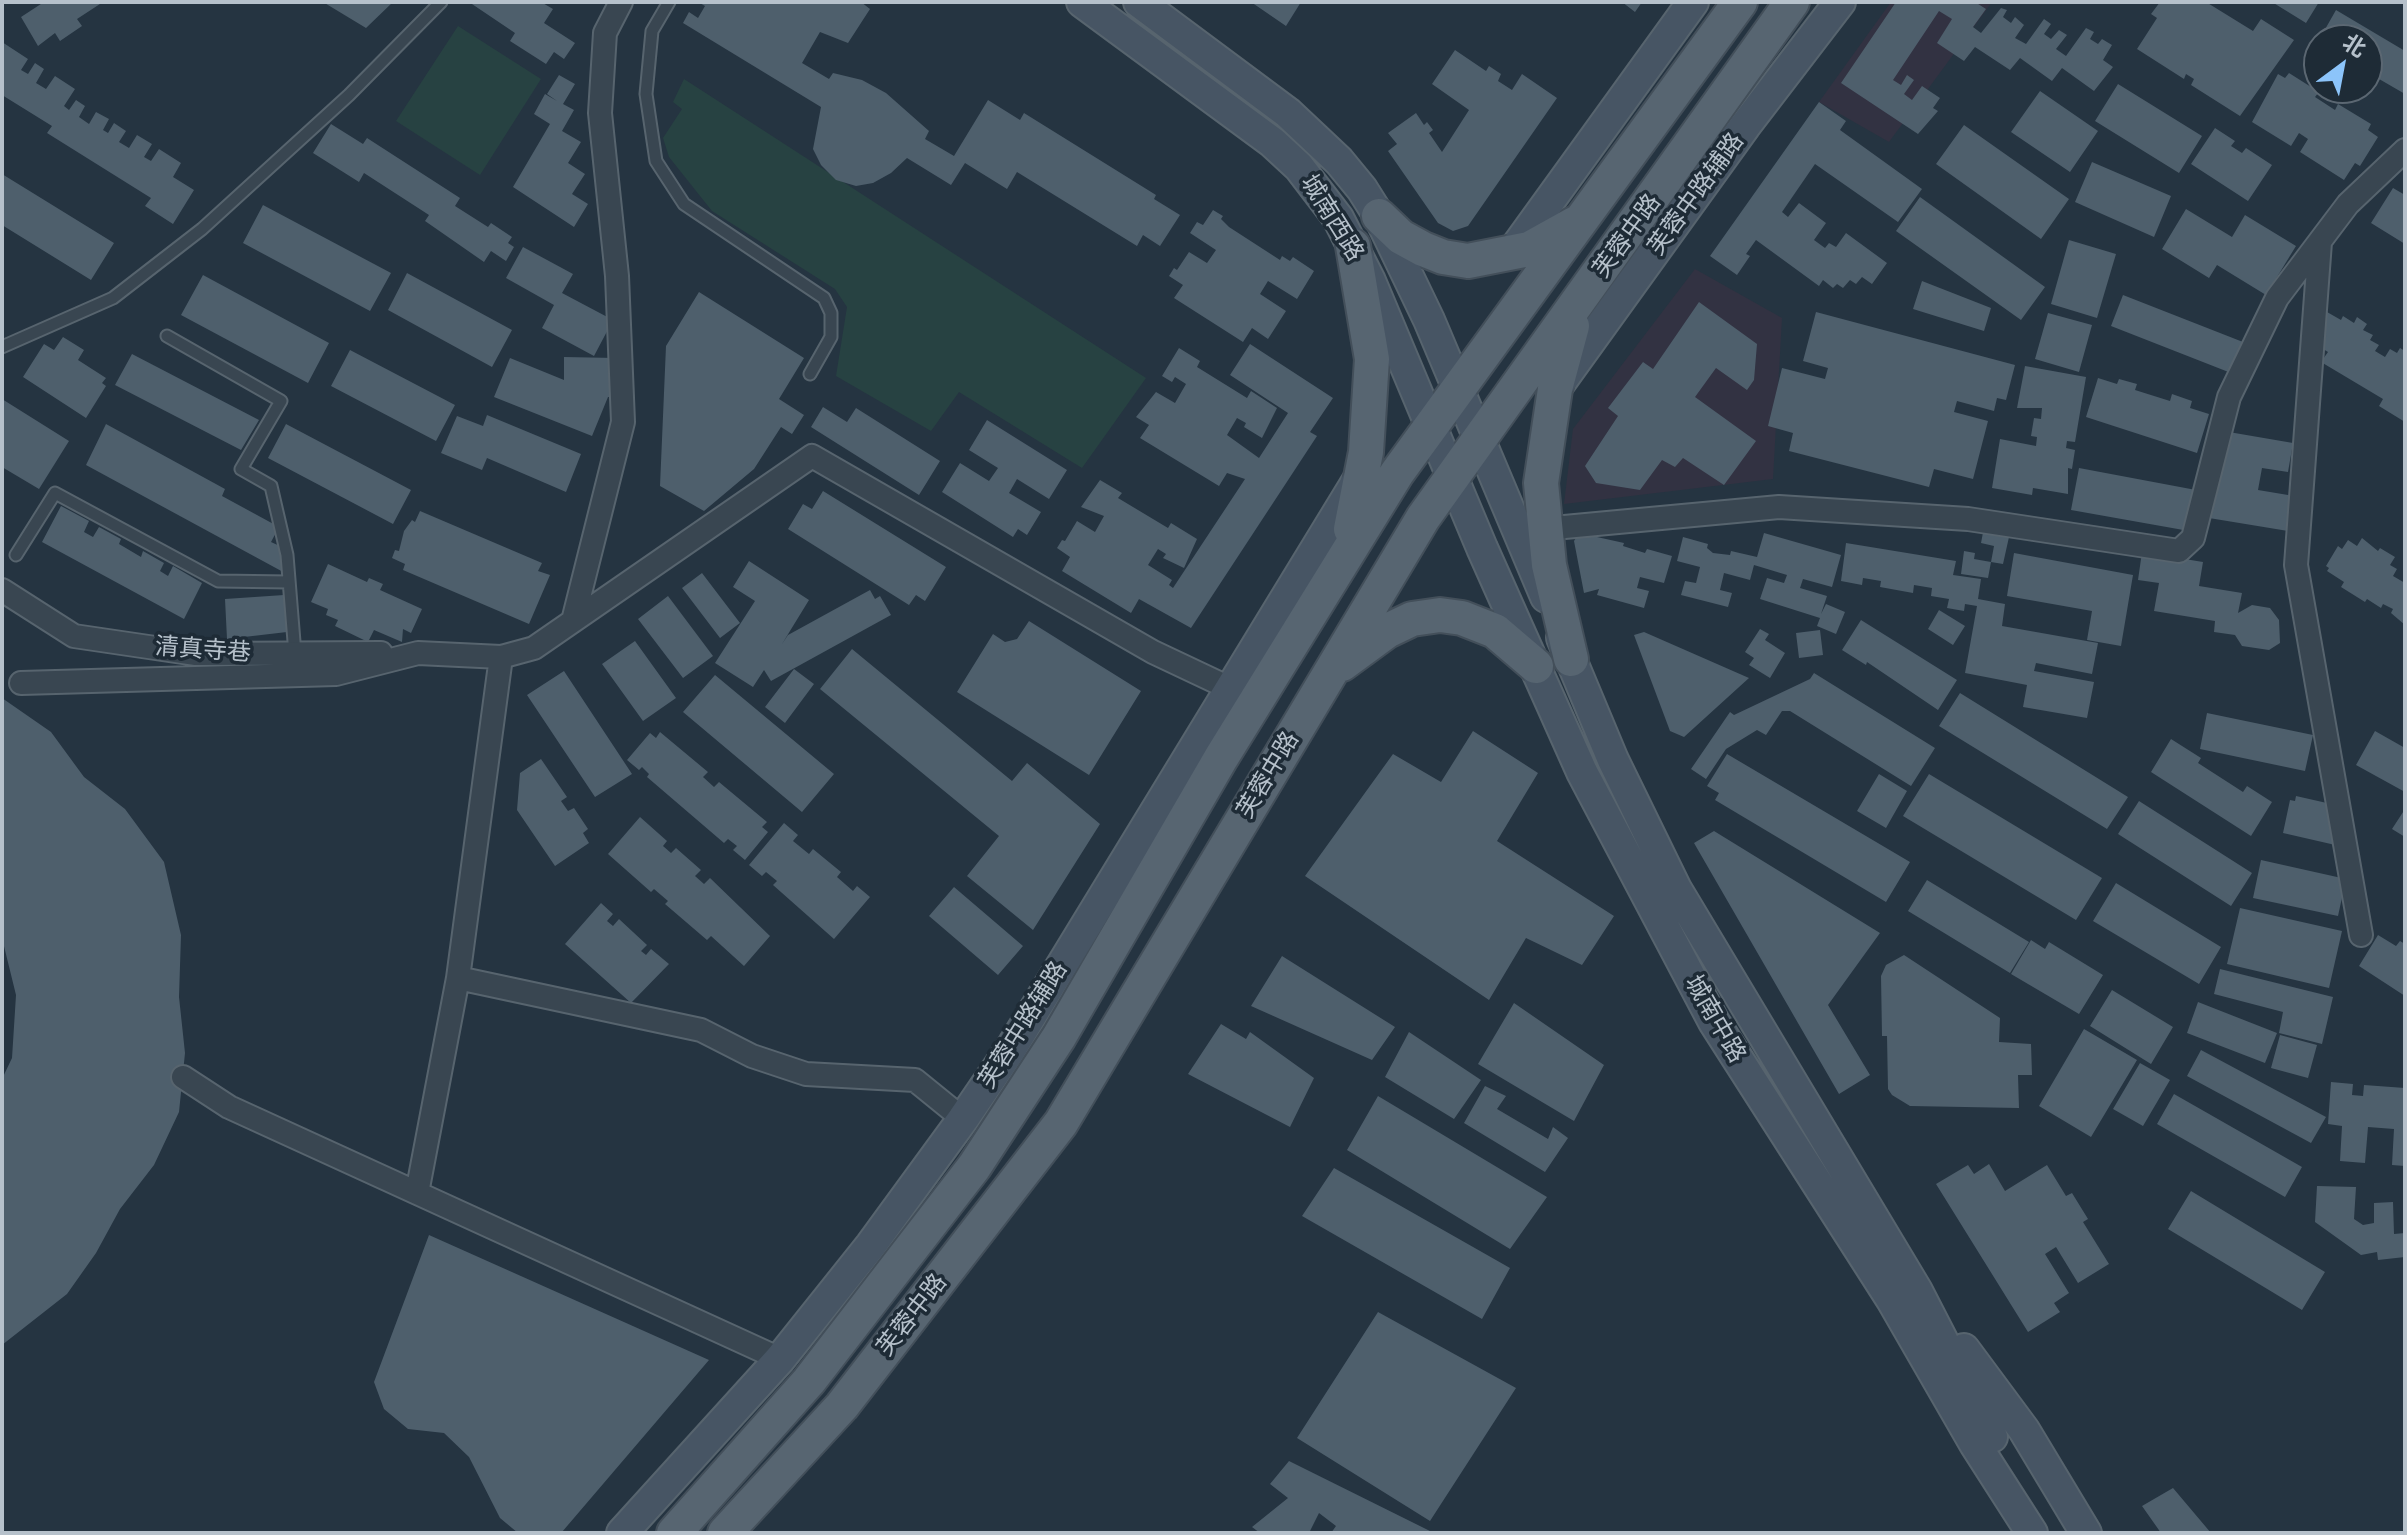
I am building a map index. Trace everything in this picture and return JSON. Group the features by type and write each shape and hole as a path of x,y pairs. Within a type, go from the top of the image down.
{"main road":[{"name":"城南西路","path":"1139,2 1313,135 1339,161 1379,216 1480,437"},
{"path":"1511,254 1693,2"},
{"name":"芙蓉中路","path":"674,1533 809,1381 974,1167 1059,1037 1244,694 1341,560 1431,427 1740,2"},
{"name":"芙蓉中路","path":"725,1533 842,1406 1061,1123 1423,518 1792,2"},
{"name":"芙蓉中路辅路","path":"1555,389 1774,86 1840,2"},
{"name":"城南西路","path":"1083,5 1272,142 1320,192 1353,246 1452,477"},
{"path":"1379,216 1401,237 1443,257 1468,261 1511,254 1554,237 1587,215"},
{"path":"1341,560 1363,472 1372,359 1353,246"},
{"path":"1571,659 1543,529 1541,483 1555,389 1567,339 1582,298"},
{"name":"城南中路","path":"1480,437 1613,760 1676,889 1905,1296 2032,1533"},
{"name":"芙蓉中路辅路","path":"622,1533 780,1359 871,1245 963,1119 1244,694 1363,472"},
{"name":"城南中路","path":"1452,477 1582,772 1714,1022 1905,1296"},
{"path":"1318,691 1354,654 1387,631 1412,619 1440,615 1462,618 1495,631 1536,666"},
{"path":"1905,1296 1934,1392 2016,1533"},
{"path":"1905,1296 2024,1430 2086,1533"},
{"path":"1982,1439 2053,1533"}],"street":[{"path":"573,621 623,422 617,276 600,113 605,33 621,2"},
{"path":"1543,529 1779,507 1968,519 2179,551 2193,538 2229,397 2277,298 2348,204 2405,150"},
{"path":"2320,241 2296,565 2361,935"},
{"path":"21,683 336,674 418,653 501,657 534,648 812,456 1153,652 1244,694"},
{"name":"清真寺巷","path":"2,590 74,636 196,654 418,653"},
{"path":"417,1193 458,978 501,657"},
{"path":"458,978 701,1030 752,1056 806,1074 915,1080 963,1119"},
{"path":"183,1077 229,1107 780,1359"}],"lane":[{"path":"2,347 113,298 202,229 341,103 441,2"},
{"path":"669,2 652,31 646,94 656,161 684,204 824,298 831,313 831,337 810,374"},
{"path":"167,336 281,401 241,469 271,486 287,555 295,654"},
{"path":"16,555 55,493 218,581 289,582"}],"shaded area":[{"path":"1891,2 1992,2 1889,142 1819,102"},
{"path":"1695,269 1782,318 1773,479 1564,504 1573,429"}],"green space":[{"path":"458,26 541,79 480,175 396,121"},
{"path":"684,79 1146,378 1082,468 959,392 931,431 836,376 847,307 835,289 712,211 669,157 663,138 682,109 673,102"}],"building":[{"path":"44,2 103,2 77,19 82,26 60,41 55,33 38,46 21,17"},
{"path":"323,2 393,2 366,28"},
{"path":"469,2 541,2 553,9 544,23 575,43 564,59 554,52 546,64 510,41 515,33"},
{"path":"698,2 861,2 870,9 848,43 820,32 802,63 829,79 833,73 862,80 886,93 929,131 925,139 954,156 988,100 1020,120 1024,113 1156,195 1154,199 1180,215 1160,246 1143,235 1137,246 1017,172 1007,189 965,163 951,185 907,158 891,173 873,183 856,186 836,180 821,165 813,149 821,107 683,23 689,12 698,18 705,6"},
{"path":"1251,2 1301,2 1286,26"},
{"path":"1622,2 1642,2 1635,12"},
{"path":"1896,2 1975,2 1986,9 1973,27 1981,33 2001,8 2007,10 2003,17 2011,23 2015,17 2024,25 2015,38 2026,44 2044,19 2051,24 2044,34 2051,39 2059,30 2067,35 2056,49 2066,56 2086,28 2094,32 2090,39 2098,44 2102,39 2112,45 2103,60 2113,67 2094,91 2062,68 2052,81 2020,58 2010,70 1975,47 1964,61 1937,43 1952,19 1939,11 1893,80 1901,85 1907,75 1914,80 1904,94 1912,100 1922,86 1940,98 1933,108 1938,111 1918,134 1841,83"},
{"path":"2160,2 2206,2 2253,31 2261,19 2294,40 2240,116 2191,85 2194,79 2186,74 2184,79 2137,49 2157,18 2151,14"},
{"path":"2272,2 2319,2 2306,23"},
{"path":"2336,10 2360,24 2328,24"},
{"path":"2383,38 2405,51 2405,94 2383,81"},
{"path":"2,42 28,59 21,70 28,74 35,63 44,69 36,83 46,89 55,76 75,89 64,106 69,110 76,100 85,106 79,117 89,124 96,112 109,119 103,130 108,133 114,123 126,131 119,142 129,148 137,135 152,144 144,157 151,161 159,149 181,163 173,177 194,190 173,224 145,206 151,198 47,133 52,126 2,95"},
{"path":"1455,50 1486,71 1489,66 1501,74 1498,81 1512,90 1522,74 1557,98 1468,226 1453,231 1438,223 1388,151 1397,144 1388,133 1416,113 1424,125 1427,122 1433,130 1429,133 1442,152 1469,110 1432,84"},
{"path":"2289,73 2303,82 2303,104 2326,104 2335,110 2338,104 2371,124 2368,130 2378,137 2360,166 2355,163 2344,180 2300,152 2308,139 2299,133 2291,146 2252,122 2278,74 2285,78"},
{"path":"559,75 575,84 563,104 574,110 562,131 581,142 568,163 585,174 572,194 588,204 574,227 513,187 550,124 534,114 545,94 557,101 547,94"},
{"path":"2118,84 2202,136 2179,173 2095,121"},
{"path":"2040,91 2098,131 2070,172 2011,132"},
{"path":"1819,102 1846,121 1840,130 1922,189 1898,222 1815,164 1782,212 1788,217 1799,203 1826,223 1814,240 1825,248 1829,243 1836,247 1846,233 1887,263 1872,284 1862,277 1856,284 1850,280 1843,288 1837,284 1833,288 1823,280 1819,286 1756,240 1737,275 1710,256"},
{"path":"331,124 363,144 367,138 460,198 455,206 488,227 491,223 512,237 508,243 514,247 506,261 491,251 484,262 425,221 429,215 364,173 359,182 313,153"},
{"path":"1964,125 2069,199 2041,239 1936,164"},
{"path":"2215,128 2235,141 2231,146 2242,153 2246,148 2272,165 2248,201 2191,164"},
{"path":"2092,162 2171,196 2154,237 2075,202"},
{"path":"2,174 114,243 91,280 2,225"},
{"path":"2393,188 2405,195 2405,244 2371,223"},
{"path":"1920,197 2045,287 2021,320 1896,231"},
{"path":"263,205 391,273 370,311 243,243"},
{"path":"2186,209 2232,237 2245,215 2296,246 2266,295 2217,265 2209,278 2162,249"},
{"path":"1213,210 1223,216 1221,219 1229,227 1280,260 1282,256 1290,261 1293,257 1314,271 1297,299 1268,281 1260,294 1286,311 1268,339 1252,328 1243,342 1174,298 1183,285 1169,276 1174,268 1177,270 1189,252 1207,263 1216,250 1190,233 1197,222 1203,225"},
{"path":"2069,240 2116,254 2097,318 2051,304"},
{"path":"523,247 573,274 562,293 613,320 594,356 542,328 554,305 506,278"},
{"path":"407,273 512,330 492,367 388,310"},
{"path":"203,275 329,343 308,383 181,315"},
{"path":"1922,281 1991,308 1984,331 1913,309"},
{"path":"699,292 804,358 779,399 804,415 792,434 781,427 754,469 704,511 660,486 666,346"},
{"path":"2123,295 2243,342 2231,373 2111,326"},
{"path":"1699,302 1757,344 1754,380 1747,390 1716,368 1695,397 1756,441 1724,485 1683,458 1675,467 1662,460 1640,490 1596,483 1585,466 1618,416 1608,408 1643,362 1653,369"},
{"path":"1816,312 2015,365 2006,400 1997,398 1994,411 1957,401 1954,412 1988,421 1973,479 1934,469 1929,487 1789,451 1793,433 1768,426 1782,368 1825,379 1828,368 1803,361"},
{"path":"2327,312 2354,323 2357,317 2367,324 2363,330 2373,335 2370,340 2379,345 2375,351 2385,357 2390,349 2397,353 2400,348 2405,351 2405,422 2379,406 2383,399 2321,362 2328,352 2310,341"},
{"path":"2048,313 2092,325 2079,372 2035,359"},
{"path":"63,337 84,350 78,360 106,378 102,383 106,386 86,418 23,377 44,344 54,350"},
{"path":"1250,344 1333,398 1310,432 1317,436 1191,628 1139,599 1131,613 1062,571 1070,557 1057,548 1062,540 1065,541 1077,521 1095,532 1104,516 1081,507 1100,480 1122,493 1118,498 1168,528 1171,523 1197,539 1184,568 1163,558 1166,554 1158,549 1148,565 1172,580 1169,585 1173,588 1245,479 1227,473 1219,486 1140,438 1149,425 1136,417 1156,392 1175,403 1186,384 1175,377 1172,382 1162,376 1179,348 1200,361 1197,367 1247,398 1251,391 1277,408 1262,438 1244,427 1246,423 1237,418 1227,435 1259,458 1288,413 1230,375"},
{"path":"350,350 455,405 436,441 331,386"},
{"path":"132,354 259,420 241,450 115,385"},
{"path":"564,357 616,358 616,397 608,397 592,436 494,397 510,358 564,380"},
{"path":"2025,366 2086,377 2075,442 2067,441 2066,448 2075,450 2072,469 2068,468 2068,494 2033,488 2032,495 1992,488 2000,439 2036,446 2037,437 2031,436 2034,418 2041,419 2042,408 2017,408"},
{"path":"2098,378 2117,384 2119,379 2137,384 2135,390 2170,401 2172,394 2192,401 2190,408 2209,414 2197,453 2086,417"},
{"path":"2,399 69,441 39,489 2,467"},
{"path":"823,407 847,422 856,408 940,461 919,495 811,427"},
{"path":"487,415 581,454 566,492 487,458 482,470 441,453 457,416 483,426"},
{"path":"987,420 1067,470 1049,499 1017,479 1009,493 1041,512 1027,535 1018,529 1013,537 942,492 960,463 989,481 998,468 969,450"},
{"path":"106,424 225,489 222,496 279,527 271,542 282,547 285,573 86,465"},
{"path":"286,424 411,490 393,524 268,458"},
{"path":"2223,431 2293,443 2288,472 2262,468 2258,490 2294,496 2288,531 2209,518"},
{"path":"2079,468 2196,490 2189,531 2071,510"},
{"path":"823,491 946,567 925,601 916,595 909,605 788,529 803,504 812,509"},
{"path":"61,506 89,521 84,532 93,537 99,527 121,539 119,544 141,557 143,551 164,563 160,571 168,576 173,566 202,583 184,619 42,542"},
{"path":"420,511 542,563 538,571 550,575 529,624 403,570 405,564 392,558 395,550 399,551 404,531 412,520 415,522"},
{"path":"1985,522 2011,528 2003,564 1991,562 1994,546 1981,543"},
{"path":"1579,533 1624,543 1623,546 1645,553 1647,549 1672,556 1664,583 1640,577 1637,588 1649,591 1644,608 1597,595 1599,589 1584,593 1574,541"},
{"path":"1764,533 1841,555 1832,587 1803,579 1800,588 1827,596 1821,614 1826,604 1845,612 1836,634 1817,626 1820,618 1760,599 1767,578 1784,583 1787,575 1754,565 1750,580 1724,573 1720,590 1732,593 1728,607 1681,595 1685,581 1696,583 1700,567 1677,561 1683,537 1708,544 1707,548 1713,553 1730,555 1731,551 1757,557"},
{"path":"2362,538 2378,551 2380,548 2395,557 2390,565 2397,569 2393,576 2405,583 2405,625 2391,613 2393,609 2383,604 2381,608 2367,599 2365,602 2341,587 2344,582 2327,571 2329,568 2326,566 2338,546 2342,549 2348,540 2357,546"},
{"path":"1846,543 1956,561 1953,575 1981,579 1978,599 2005,604 2002,626 2098,643 2092,674 2036,663 2034,671 2094,682 2087,718 2023,707 2027,685 1965,673 1977,606 1965,604 1964,611 1947,608 1949,599 1931,596 1932,588 1914,585 1913,593 1880,587 1881,581 1863,578 1862,585 1841,581"},
{"path":"1964,551 1975,553 1974,559 1991,562 1988,578 1961,574"},
{"path":"2142,552 2203,562 2199,586 2242,593 2238,613 2252,605 2270,608 2279,620 2280,643 2269,650 2242,646 2235,635 2214,632 2215,621 2154,611 2159,583 2138,580"},
{"path":"2014,553 2133,575 2121,646 2087,640 2092,611 2007,596"},
{"path":"749,561 809,600 782,644 788,635 870,590 875,599 880,596 891,615 771,681 764,670 753,687 715,663 755,601 733,587"},
{"path":"328,564 367,582 369,578 383,584 380,590 422,609 411,633 403,629 402,642 374,630 368,642 335,626 338,620 326,615 328,609 311,602"},
{"path":"702,573 740,623 720,638 682,588"},
{"path":"284,595 287,632 227,639 225,599"},
{"path":"668,596 713,656 683,678 638,619"},
{"path":"1939,610 1965,626 1953,645 1928,629"},
{"path":"1861,620 1957,680 1938,710 1867,662 1866,665 1842,650"},
{"path":"1029,621 1141,691 1089,775 957,692 993,634 1005,642 1017,639"},
{"path":"1760,629 1769,634 1765,640 1785,653 1770,678 1749,665 1754,658 1745,652"},
{"path":"1820,630 1823,655 1799,658 1796,633"},
{"path":"1644,632 1749,678 1684,737 1670,731 1634,635"},
{"path":"635,641 676,698 643,721 602,664"},
{"path":"852,649 1012,781 1027,763 1100,824 1033,930 967,876 999,836 820,689"},
{"path":"794,669 814,684 785,723 765,707"},
{"path":"564,671 632,774 595,797 527,695"},
{"path":"1814,673 1935,748 1911,786 1790,711 1782,711 1766,735 1757,730 1726,749 1706,779 1691,769 1730,712 1734,715 1810,679"},
{"path":"715,675 834,774 802,812 683,712"},
{"path":"1960,693 2128,797 2107,829 1939,726"},
{"path":"2,698 51,732 84,777 125,809 164,862 181,935 179,997 185,1053 179,1112 154,1165 120,1209 96,1253 67,1294 2,1345 2,1079 12,1058 16,995 2,938"},
{"path":"2207,713 2313,735 2305,771 2200,749"},
{"path":"1473,731 1538,773 1497,841 1614,916 1582,965 1526,938 1489,1000 1305,876 1393,754 1441,782"},
{"path":"2375,731 2405,748 2405,792 2356,765"},
{"path":"660,732 708,772 703,777 714,787 719,782 767,822 762,827 768,832 745,860 733,850 737,846 728,839 724,843 647,777 649,774 642,767 639,770 627,760 650,733 656,738"},
{"path":"2171,739 2201,758 2198,763 2243,792 2247,786 2272,802 2251,836 2151,772"},
{"path":"1727,754 1910,862 1886,902 1715,800 1719,793 1707,786"},
{"path":"541,759 567,797 561,801 568,811 574,808 588,829 583,833 589,843 555,866 517,810 520,773"},
{"path":"1879,774 1907,791 1886,828 1857,811"},
{"path":"1929,774 2102,878 2076,920 1903,816"},
{"path":"2296,796 2340,806 2339,811 2352,814 2344,847 2283,833 2290,800 2295,801"},
{"path":"2139,801 2252,873 2231,906 2118,834"},
{"path":"2405,809 2405,837 2392,829"},
{"path":"640,817 667,841 663,846 671,853 676,848 701,870 695,876 704,884 710,878 770,936 744,966 711,936 707,940 665,904 668,901 654,889 651,892 608,854"},
{"path":"784,823 798,835 793,841 809,854 813,849 841,872 837,877 853,891 857,886 870,897 834,939 773,885 777,881 766,872 762,876 749,865"},
{"path":"1714,831 1880,933 1828,1005 1870,1075 1839,1094 1694,843"},
{"path":"2261,860 2346,879 2338,916 2253,898"},
{"path":"1927,880 2029,942 2010,973 1908,911"},
{"path":"2116,883 2221,947 2199,984 2093,921"},
{"path":"954,887 1023,946 998,975 929,916"},
{"path":"601,903 613,914 607,921 613,926 619,919 647,945 641,951 646,955 651,949 669,964 631,1003 565,944"},
{"path":"2240,908 2342,931 2329,988 2227,964"},
{"path":"2378,935 2396,946 2400,941 2405,944 2405,996 2359,966"},
{"path":"2031,940 2045,949 2049,942 2103,975 2079,1014 2011,974"},
{"path":"1904,955 2000,1018 1999,1042 2031,1044 2032,1075 2018,1075 2019,1108 1910,1106 1892,1095 1888,1089 1887,1036 1882,1036 1881,976 1886,965"},
{"path":"1282,956 1395,1027 1372,1060 1251,1006"},
{"path":"2220,969 2333,997 2322,1044 2279,1033 2283,1012 2214,994"},
{"path":"2112,990 2173,1027 2151,1064 2090,1026"},
{"path":"2198,1002 2277,1033 2265,1063 2187,1033"},
{"path":"1514,1003 1604,1065 1574,1121 1478,1064"},
{"path":"1221,1024 1246,1039 1250,1032 1314,1078 1290,1127 1188,1074"},
{"path":"2084,1029 2137,1060 2091,1137 2039,1106"},
{"path":"1409,1032 1481,1080 1454,1119 1385,1077"},
{"path":"2280,1035 2317,1045 2308,1078 2271,1068"},
{"path":"2201,1050 2326,1117 2311,1143 2187,1076"},
{"path":"2140,1063 2170,1080 2143,1126 2113,1109"},
{"path":"2331,1082 2353,1084 2352,1095 2363,1096 2364,1085 2405,1088 2405,1166 2392,1165 2394,1129 2368,1127 2365,1163 2340,1161 2342,1126 2328,1124"},
{"path":"1485,1086 1506,1096 1497,1109 1548,1139 1553,1127 1568,1138 1545,1172 1464,1123"},
{"path":"2174,1094 2302,1167 2285,1197 2157,1124"},
{"path":"1378,1096 1547,1197 1510,1249 1347,1150"},
{"path":"1989,1164 2005,1191 2047,1165 2066,1196 2072,1193 2088,1219 2083,1222 2109,1264 2078,1283 2056,1247 2045,1254 2069,1293 2054,1303 2060,1312 2028,1332 1936,1184 1968,1165 1974,1174"},
{"path":"1334,1168 1510,1268 1482,1319 1302,1216"},
{"path":"2317,1186 2356,1187 2354,1219 2363,1225 2374,1223 2374,1203 2393,1202 2394,1234 2405,1233 2405,1257 2378,1260 2377,1252 2361,1255 2315,1222"},
{"path":"2191,1191 2325,1272 2302,1310 2168,1229"},
{"path":"429,1235 709,1360 562,1532 518,1533 500,1518 469,1457 444,1433 408,1429 384,1409 374,1382"},
{"path":"1378,1312 1516,1388 1430,1521 1297,1438"},
{"path":"1289,1461 1434,1533 1331,1533 1336,1526 1319,1513 1309,1533 1260,1533 1252,1527 1288,1498 1270,1484"},
{"path":"2173,1488 2211,1533 2161,1533 2142,1506"}]}
